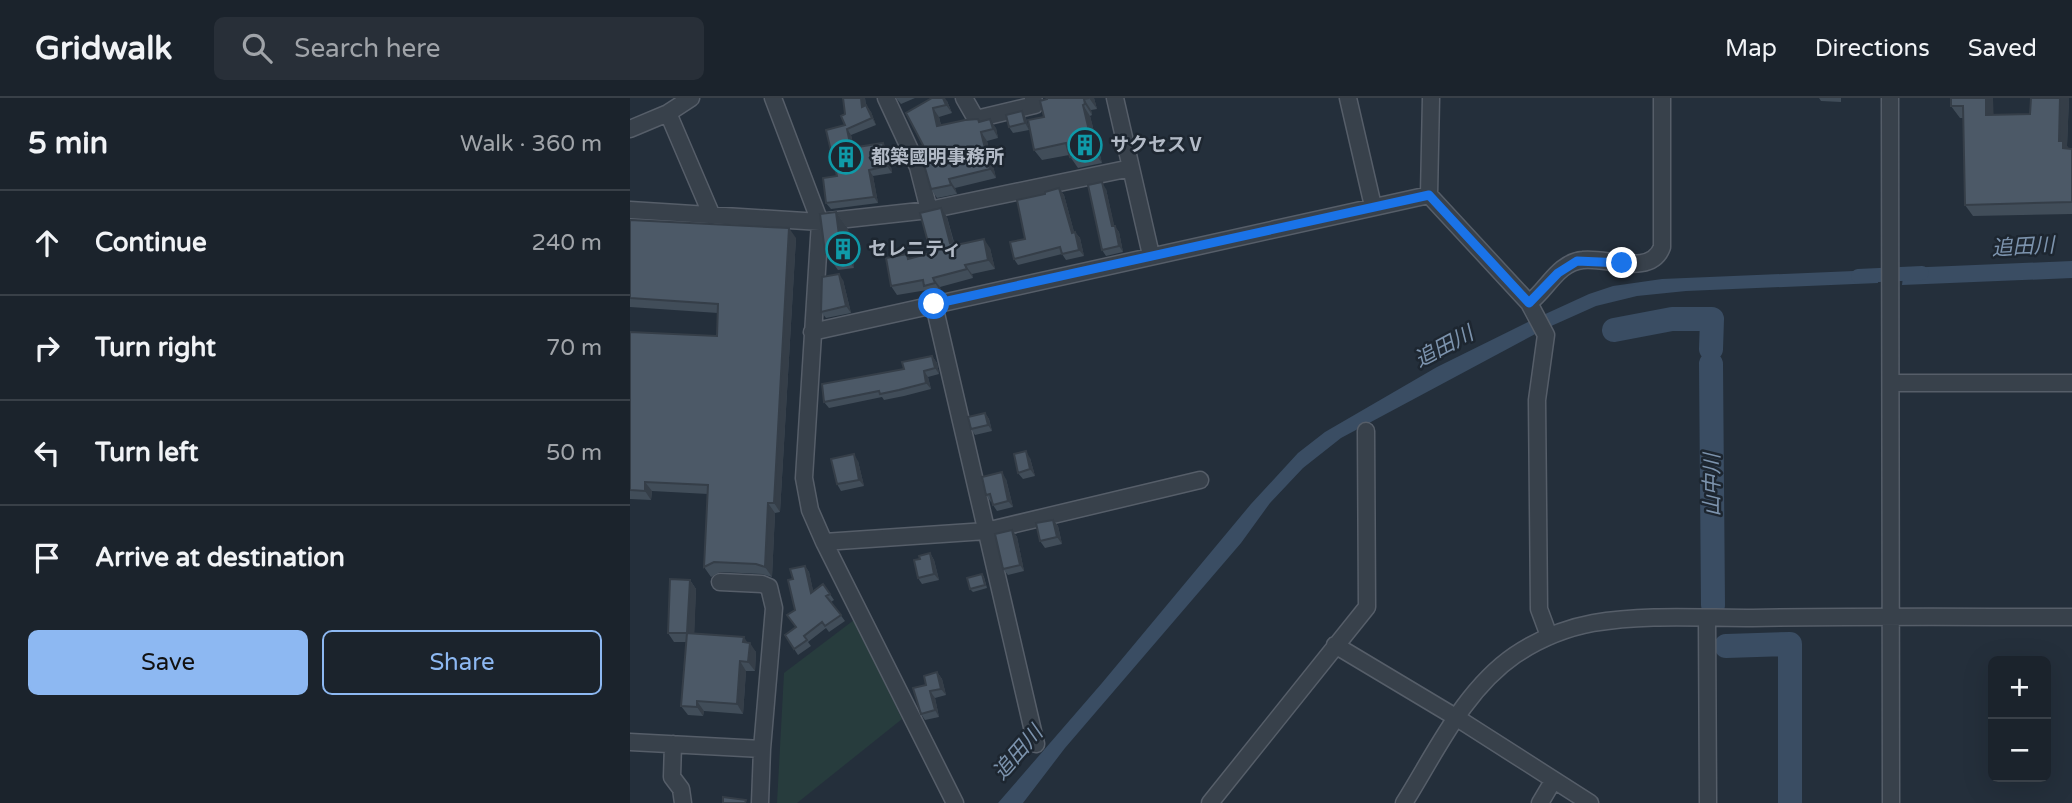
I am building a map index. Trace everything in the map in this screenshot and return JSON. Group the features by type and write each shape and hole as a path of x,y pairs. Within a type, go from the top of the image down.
{"street":[{"path":"630,129 668,113 691,98"},
{"path":"773,98 820,222 804,478 810,510 955,803"},
{"path":"886,98 918,167 929,210"},
{"path":"964,98 976,119 1035,105 1033,98"},
{"path":"1115,98 1151,255"},
{"path":"1348,98 1373,206"},
{"path":"1431,98 1429,195 1529,303 1546,335 1536,400 1539,608 1549,636"},
{"path":"1529,303 1558,273 1577,261 1645,263 1656,259 1660,254 1662,98"},
{"path":"1891,98 1891,803"},
{"path":"668,113 712,216"},
{"path":"630,210 820,222 929,210 1131,168"},
{"path":"812,331 1429,195"},
{"path":"934,304 1036,744"},
{"path":"1891,383 2072,383"},
{"path":"1210,803 1367,603 1366,431"},
{"path":"824,542 986,531 1200,480"},
{"path":"720,582 762,584 769,587 773,596 760,803"},
{"path":"1404,803 1471,697 1501,666 1549,636 1569,629 1604,622 1707,618 2072,617"},
{"path":"1707,618 1708,803"},
{"path":"1335,645 1457,718 1590,803"},
{"path":"630,742 762,749"},
{"path":"673,744 672,777 681,789 683,803"},
{"path":"1541,803 1553,781"}],"green space":[{"path":"854,620 902,719 797,803 777,803 784,673"}],"water":[{"path":"2072,261 2072,278 1902,285 1904,268"},
{"path":"1877,270 1878,283 1686,291 1637,296 1596,306 1549,327 1541,316 1613,286 1662,279"},
{"path":"1534,319 1539,332 1341,438 1303,468 1270,503 1241,543 1065,748 1023,803 998,803 1251,504 1298,453 1325,432 1437,367"}],"building":[{"path":"843,98 861,98 862,107 866,105 872,118 847,129 851,148 883,143 887,166 869,170 874,197 826,203 823,178 837,176 826,130 845,125 841,116 845,114"},
{"path":"932,98 943,98 946,105 933,108 937,126 965,120 978,119 979,122 990,119 993,129 981,132 990,169 949,179 951,185 931,189 919,147 923,145 906,113"},
{"path":"1047,98 1089,98 1084,99 1083,105 1094,152 1070,157 1066,143 1034,150 1028,120 1044,117 1040,101"},
{"path":"1951,98 1986,98 1986,115 2030,114 2031,98 2060,98 2059,141 2063,141 2063,148 2072,149 2072,202 1965,205 1963,106 1951,106"},
{"path":"1022,111 1025,123 1009,127 1006,115"},
{"path":"1102,182 1119,246 1102,250 1088,185"},
{"path":"1059,188 1079,250 1062,254 1060,247 1014,259 1010,242 1025,239 1017,200"},
{"path":"941,208 950,243 955,242 956,245 984,239 988,260 965,265 967,269 933,278 935,283 924,286 923,280 891,286 886,258 907,254 908,259 931,253 920,213"},
{"path":"836,212 841,250 825,252 820,214"},
{"path":"630,220 789,228 774,503 768,503 765,567 756,564 714,562 704,567 708,485 645,482 645,491 630,490 630,332 717,336 718,304 630,298"},
{"path":"839,274 846,306 821,312 822,277"},
{"path":"932,356 935,368 924,371 926,383 880,394 879,391 824,402 822,384 904,369 902,362"},
{"path":"985,413 988,425 971,429 968,417"},
{"path":"1026,451 1030,469 1018,473 1014,454"},
{"path":"854,454 859,480 837,484 831,459"},
{"path":"1002,472 1008,501 993,505 990,494 986,495 982,477"},
{"path":"1053,520 1057,537 1040,541 1036,523"},
{"path":"1012,530 1020,565 1003,569 995,534"},
{"path":"930,553 934,574 918,578 914,560"},
{"path":"805,566 811,593 823,584 830,594 826,596 841,615 825,626 822,622 804,636 807,640 794,649 785,635 796,627 787,615 795,610 788,580 793,579 790,569"},
{"path":"982,574 985,585 970,589 967,578"},
{"path":"670,579 690,580 687,633 668,633"},
{"path":"687,633 744,637 743,642 750,643 748,662 740,661 737,704 697,701 697,707 681,706"},
{"path":"937,672 941,689 930,691 935,710 921,714 913,688 926,685 924,676"},
{"path":"723,797 746,800 745,803 723,803"}],"waterway":[{"name":"追田川","path":"1858,276 1922,273"},
{"name":"山中川","path":"1614,330 1672,319 1712,319 1711,349"},
{"name":"山中川","path":"1711,364 1713,605"},
{"name":"山中川","path":"1726,646 1790,644 1790,803"}],"place":[{"name":"サクセスⅤ","path":"1085,145"},
{"name":"都築國明事務所","path":"846,157"},
{"name":"セレニティ","path":"843,249"}],"route":[{"path":"934,304 1429,195 1529,303 1567,265 1584,260 1622,263"}]}
